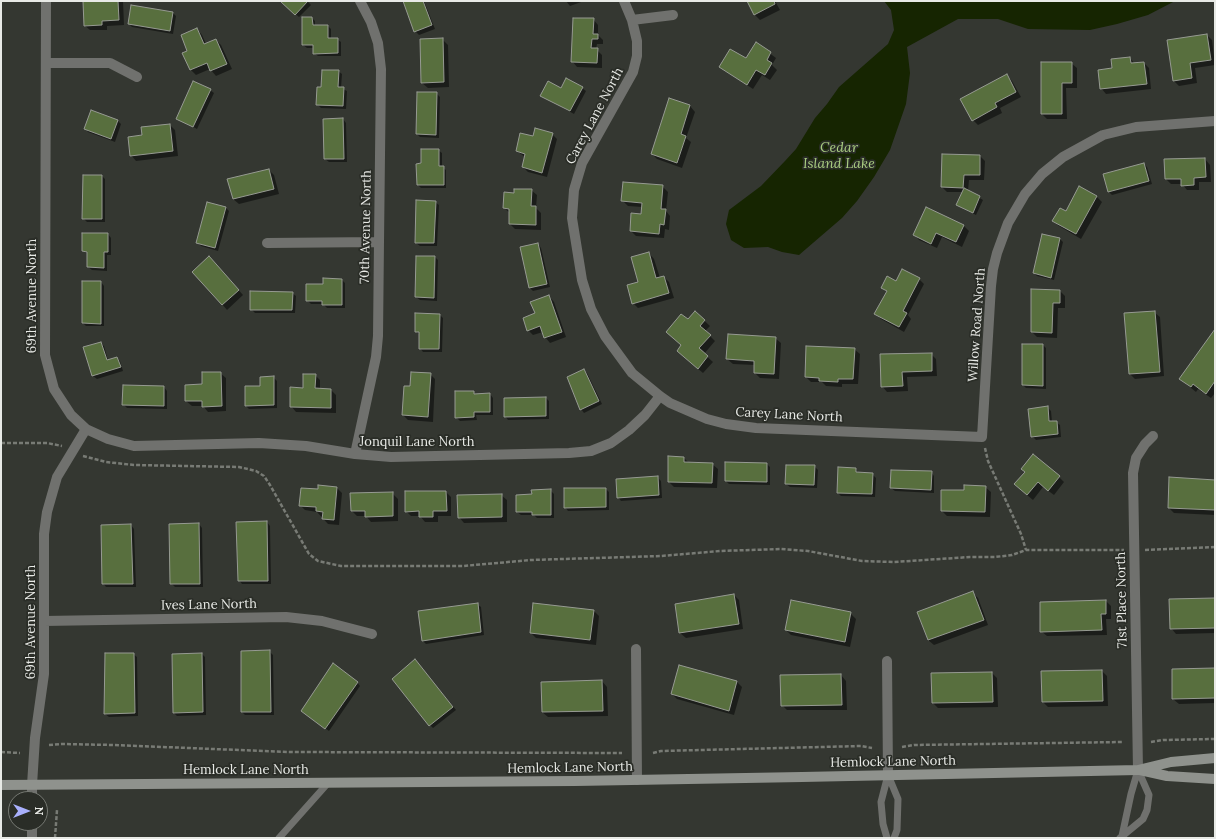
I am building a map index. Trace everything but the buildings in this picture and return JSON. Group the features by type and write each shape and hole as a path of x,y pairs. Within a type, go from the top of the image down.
{"main road":[{"name":"Hemlock Lane North","path":"1,784 637,780 1138,770 1171,762 1215,758"},
{"name":"Hemlock Lane North","path":"1138,770 1167,776 1215,779"}],"street":[{"name":"69th Avenue North","path":"32,791 35,738 43,688 44,534 47,512 58,478 72,450 86,429 71,415 54,389 45,355 46,1"},
{"name":"70th Avenue North","path":"355,454 376,357 378,336 381,70 378,43 371,22 360,1"},
{"name":"Carey Lane North","path":"624,1 632,20 637,41 637,56 633,72 582,164 574,190 572,218 582,280 594,316 605,336 622,361 644,384 660,396 707,419 726,424 749,427 982,437"},
{"path":"632,20 673,15"},
{"path":"46,63 110,64 137,77"},
{"name":"Willow Road North","path":"982,437 993,269 1008,223 1025,194 1042,174 1063,157 1103,135 1136,127 1215,121"},
{"path":"267,243 379,242"},
{"name":"Jonquil Lane North","path":"86,429 108,439 134,446 259,443 306,446 355,454 391,457 569,453 591,451 611,443 629,430 660,396"},
{"name":"71st Place North","path":"1138,770 1133,473 1136,458 1145,444 1153,436"},
{"name":"Ives Lane North","path":"44,621 286,617 322,621 372,634"},
{"path":"636,648 637,780"},
{"path":"888,661 888,775"}],"lane":[{"path":"1121,837 1130,794 1138,770"},
{"path":"1121,837 1143,818 1147,810 1149,795 1138,770"},
{"path":"887,838 883,824 881,802 888,775"},
{"path":"888,775 898,799 897,830 894,838"},
{"path":"279,838 328,783"}],"path":[{"path":"982,437 988,461 1021,534 1026,550"},
{"path":"1,443 58,444 94,460 118,464 239,467 256,471 264,476 270,485 310,554 318,561 341,566 463,566 531,560 655,557 720,551 781,549 808,551 862,561 900,562 970,557 995,557 1012,555 1026,550 1134,550 1215,547"},
{"path":"1151,742 1163,740 1215,739"},
{"path":"902,747 914,745 1123,742"},
{"path":"49,745 114,745 288,752 622,753"},
{"path":"653,753 861,746 872,748"},
{"path":"1,752 20,753"},
{"path":"54,838 57,810"}],"water":[{"name":"Cedar Island Lake","path":"884,1 1175,1 1148,15 1090,30 1028,29 998,19 958,19 907,47 910,73 906,104 890,150 874,177 857,201 842,218 799,255 782,252 768,247 744,248 731,240 726,224 729,210 761,186 785,161 796,149 815,118 839,87 888,44 894,30 891,10"}]}
